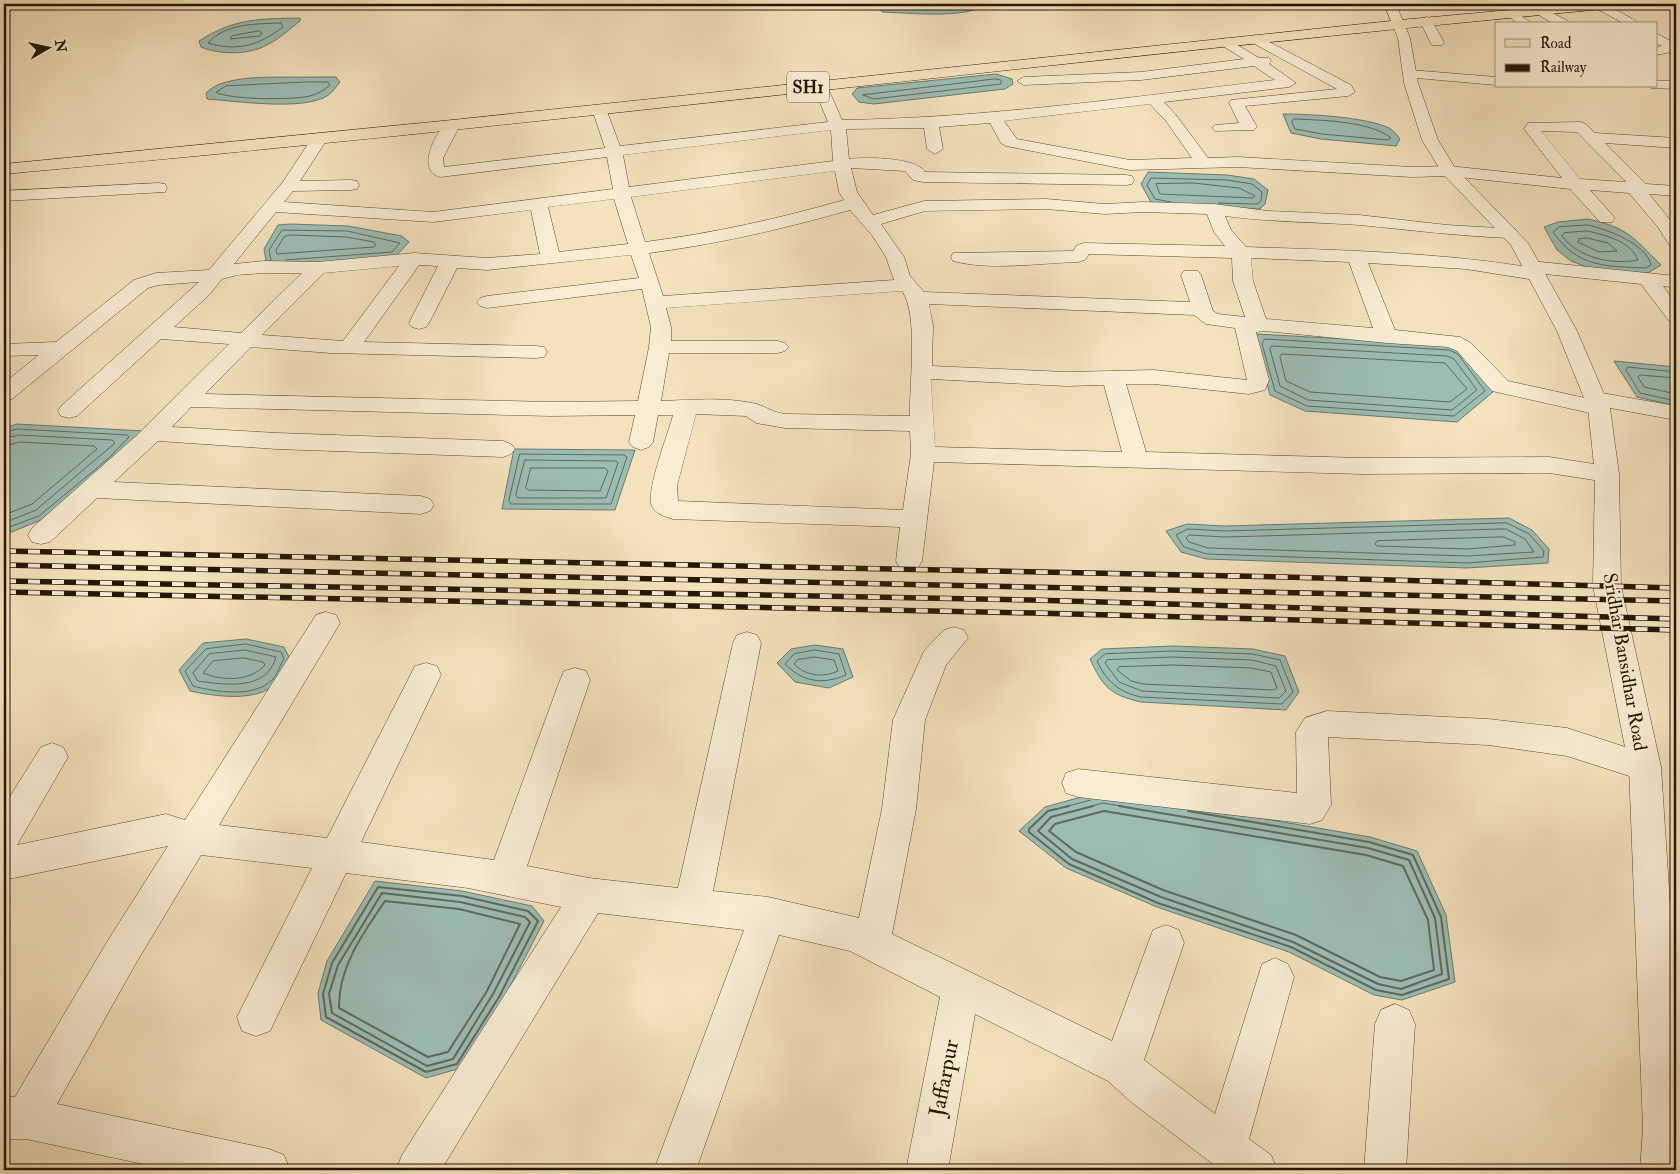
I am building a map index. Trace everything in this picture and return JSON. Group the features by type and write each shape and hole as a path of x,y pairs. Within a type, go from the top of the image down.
{"main road":[{"name":"SH1","path":"6,171 1426,21 1606,4"}],"street":[{"name":"Sridhar Bansidhar Road","path":"1390,4 1400,24 1410,74 1430,140 1448,171 1519,243 1566,331 1598,404 1607,474 1607,586 1645,768 1664,1128 1661,1170"},
{"path":"1606,4 1632,22"},
{"path":"1672,4 1676,7"},
{"path":"1541,10 1561,22"},
{"path":"1511,13 1524,22"},
{"path":"1426,21 1437,42"},
{"path":"1658,38 1674,48 1658,51"},
{"path":"1220,128 1249,127 1236,103 1348,92 1346,88 1256,39"},
{"path":"452,125 435,158 436,168 440,172 837,125 931,123 994,118 1289,83 1226,42"},
{"path":"1114,54 1140,76 1171,98"},
{"path":"1024,81 1140,76 1291,58"},
{"path":"1410,74 1495,81"},
{"path":"1658,85 1676,85"},
{"path":"820,86 837,125 842,166 848,192 895,258 900,277 913,291 923,326 921,372 923,454 909,561"},
{"path":"1154,100 1171,118 1203,163"},
{"path":"599,109 614,151 621,194 637,248 650,282 661,327 660,348 641,442"},
{"path":"994,118 1007,140 1012,143 1088,151 1128,172 1143,207"},
{"path":"931,123 935,149"},
{"path":"1606,218 1532,129 1538,125 1581,127 1671,225 1676,242"},
{"path":"1591,136 1676,143"},
{"path":"69,411 113,370 158,333 202,291 288,186 320,138"},
{"path":"271,206 433,217 855,163 908,166 916,170 919,176 923,177 1128,172 1203,163 1238,162 1412,172 1448,171 1519,180 1676,191"},
{"path":"288,186 351,185"},
{"path":"4,196 159,188"},
{"path":"4,394 141,284 156,279 215,275 236,269 318,268 414,259 451,260 487,264 551,259 681,243 751,231 854,203"},
{"path":"539,204 551,259"},
{"path":"870,222 924,206 1046,204 1105,209 1143,207 1214,209 1268,216 1358,220 1447,230 1509,233"},
{"path":"1105,209 1108,229 1120,248"},
{"path":"1214,209 1223,232 1242,254"},
{"path":"960,257 992,271 1078,256 1084,249 1120,248 1242,254 1356,256 1466,263 1533,271 1676,282"},
{"path":"921,372 1066,379 1113,376 1154,377 1249,387 1257,385 1252,325 1240,264 1242,254"},
{"path":"1356,256 1387,337"},
{"path":"349,347 414,259"},
{"path":"419,323 451,260"},
{"path":"41,536 186,400 318,268"},
{"path":"992,271 1000,300"},
{"path":"1191,275 1204,314 1213,320 1387,337 1453,341 1464,347 1500,386 1598,404 1676,412"},
{"path":"1648,280 1676,317"},
{"path":"487,302 650,282"},
{"path":"655,303 913,291 1000,300 1203,309"},
{"path":"158,333 202,333 243,341 349,347 536,352"},
{"path":"660,348 778,347"},
{"path":"4,350 59,348"},
{"path":"1113,376 1136,460"},
{"path":"186,400 551,409 728,407 752,410 764,418 785,421 923,424"},
{"path":"687,407 665,486 664,504 673,510 915,519"},
{"path":"151,433 277,441 503,449"},
{"path":"923,454 1363,466 1549,465 1607,474"},
{"path":"92,489 421,506"},
{"path":"269,1170 15,1118 123,950 326,623"},
{"path":"872,944 899,809 909,720 934,659 954,638"},
{"path":"692,907 747,642"},
{"path":"256,1017 426,675"},
{"path":"505,879 575,680"},
{"path":"1078,783 1310,809 1314,805 1312,732 1316,727 1327,724 1488,732 1567,742 1645,768"},
{"path":"4,836 52,757"},
{"path":"4,864 166,830 193,838 468,872 589,895 768,915 854,934 1122,1067 1145,1088 1256,1170"},
{"path":"417,1170 589,895"},
{"path":"675,1170 768,915"},
{"path":"1122,1067 1166,943"},
{"path":"1226,1146 1275,977"},
{"name":"Jaffarpur","path":"927,1170 961,986"},
{"path":"1385,1170 1395,1024"}],"water":[{"path":"876,4 982,4 981,8 970,11 932,14 882,12"},
{"path":"300,18 300,21 276,40 252,51 225,53 209,50 201,47 199,41 224,28 248,21"},
{"path":"996,74 1012,79 1013,84 1005,89 874,104 859,102 852,94 857,88"},
{"path":"336,77 340,82 327,96 316,101 302,103 268,104 207,99 206,93 214,87 239,79"},
{"path":"1283,114 1367,121 1389,128 1400,139 1396,146 1321,139 1291,133"},
{"path":"1148,172 1227,175 1254,179 1268,190 1265,204 1260,209 1152,204 1141,184"},
{"path":"1588,219 1612,226 1629,235 1661,265 1648,273 1595,270 1571,261 1557,250 1544,227 1558,222"},
{"path":"278,225 348,226 402,236 409,242 395,257 267,266 264,249"},
{"path":"1257,334 1451,345 1482,376 1493,392 1457,422 1305,411 1270,395 1257,344"},
{"path":"1614,361 1676,367 1676,406 1637,397"},
{"path":"17,424 144,431 41,520 4,535 4,428"},
{"path":"514,449 635,450 615,510 502,509"},
{"path":"1509,518 1532,530 1549,549 1548,563 1467,568 1206,559 1181,552 1166,531 1187,524 1224,526"},
{"path":"246,639 284,647 290,659 276,683 268,689 247,696 211,695 190,691 179,670 203,643"},
{"path":"815,645 843,649 853,677 829,688 795,682 777,663 791,649"},
{"path":"1173,646 1253,649 1285,656 1299,692 1286,710 1141,702 1115,693 1109,688 1099,677 1090,659 1102,649"},
{"path":"1103,791 1370,837 1417,851 1446,915 1455,982 1402,1000 1374,995 1289,952 1157,907 1066,868 1019,831 1045,807"},
{"path":"375,881 462,891 532,906 544,921 503,1000 461,1068 426,1078 321,1020 318,993 327,961"}],"railway":[{"path":"4,551 1283,577 1676,588"},
{"path":"4,565 1676,601"},
{"path":"4,581 1032,600 1676,619"},
{"path":"4,592 1034,613 1676,630"}]}
